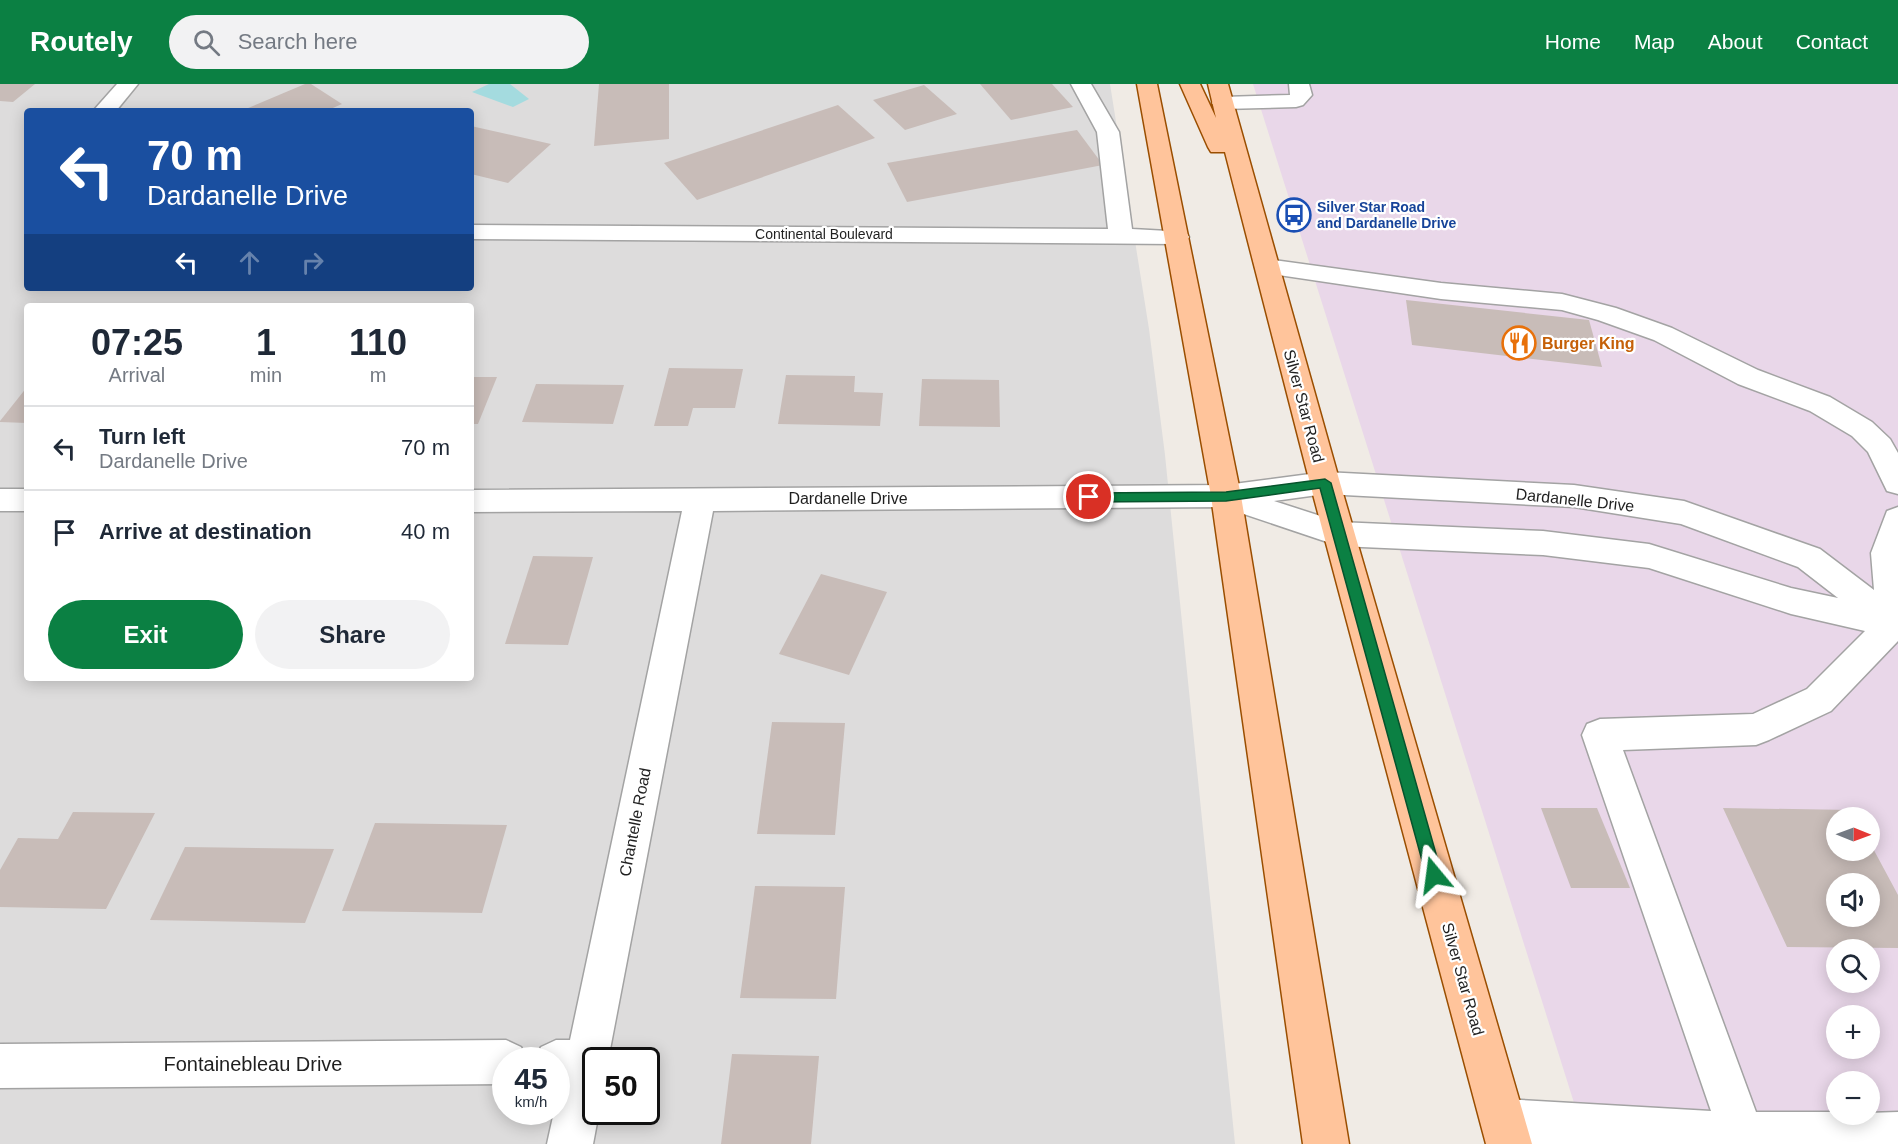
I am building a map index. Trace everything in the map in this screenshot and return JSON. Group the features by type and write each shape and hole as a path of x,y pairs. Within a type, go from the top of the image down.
{"main road":[{"path":"1147,84 1226,496 1326,1144"},
{"path":"1190,84 1258,233"},
{"name":"Silver Star Road","path":"1220,94 1339,534 1506,1133"}],"street":[{"path":"107,108 128,84"},
{"path":"1081,84 1108,132 1121,236"},
{"path":"1220,94 1296,101 1302,95 1299,84"},
{"name":"Continental Boulevard","path":"474,232 1177,237"},
{"path":"1267,267 1441,291 1562,302 1607,314 1663,334 1748,377 1820,404 1862,429 1880,446 1898,483"},
{"name":"Dardanelle Drive","path":"474,501 1226,496 1325,483 1574,496 1684,513 1809,558 1896,626"},
{"name":"Dardanelle Drive","path":"1226,496 1339,534 1543,543 1649,556 1791,601 1896,626"},
{"name":"Chantelle Road","path":"570,1144 572,1061 700,499"},
{"path":"0,500 24,500"},
{"path":"1743,1139 1600,735 1756,729 1819,700 1896,626 1887,553 1898,519"},
{"name":"Fontainebleau Drive","path":"0,1066 492,1062"},
{"path":"1506,1133 1743,1139 1898,1135"}],"shaded area":[{"path":"0,84 1110,84 1149,329 1165,455 1235,1144 0,1144"},
{"path":"1253,84 1898,84 1898,1144 1587,1144"}],"water":[{"path":"489,84 510,84 529,99 513,107 472,92"}],"building":[{"path":"0,84 35,84 13,102 0,101"},
{"path":"305,84 311,84 342,104 333,108 248,108"},
{"path":"599,84 669,84 669,139 594,146"},
{"path":"980,84 1052,84 1073,107 1011,120"},
{"path":"924,85 957,114 905,130 873,100"},
{"path":"838,105 875,138 697,200 664,163"},
{"path":"474,127 551,144 508,183 474,175"},
{"path":"1077,130 1103,165 907,202 887,163"},
{"path":"1406,300 1589,320 1602,367 1412,345"},
{"path":"669,368 743,369 735,408 693,408 688,426 654,426"},
{"path":"786,375 855,376 854,392 883,393 880,426 778,424"},
{"path":"474,377 497,377 478,424 474,424"},
{"path":"922,379 999,380 1000,427 919,426"},
{"path":"536,384 624,385 613,424 522,422"},
{"path":"24,391 24,423 0,421"},
{"path":"533,556 593,557 568,645 505,644"},
{"path":"821,574 887,592 849,675 779,654"},
{"path":"772,722 845,723 835,835 757,834"},
{"path":"1541,808 1597,808 1630,888 1571,888"},
{"path":"1723,808 1826,810 1826,861 1880,861 1898,895 1898,948 1880,948 1880,939 1826,939 1826,947 1787,947"},
{"path":"73,812 155,813 106,909 0,907 0,870 18,838 58,839"},
{"path":"375,823 507,825 482,913 342,911"},
{"path":"185,847 334,849 305,923 150,920"},
{"path":"755,886 845,887 836,999 740,998"},
{"path":"732,1054 819,1056 811,1144 721,1144"}],"place":[{"name":"Silver Star Road and Dardanelle Drive","path":"1294,215"},
{"name":"Burger King","path":"1519,343"}],"route":[{"path":"1089,497 1226,496 1325,483 1434,875"}]}
